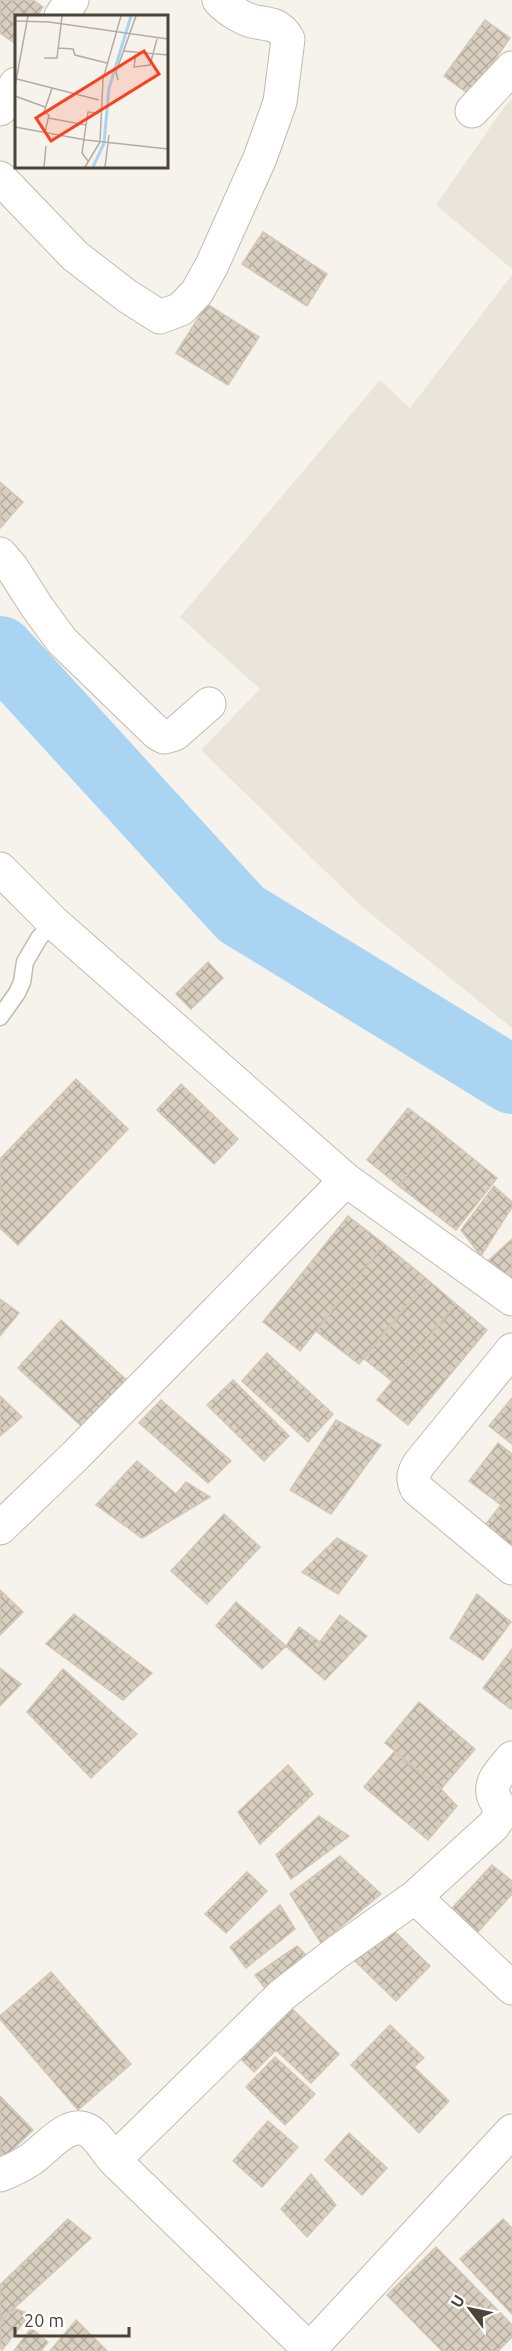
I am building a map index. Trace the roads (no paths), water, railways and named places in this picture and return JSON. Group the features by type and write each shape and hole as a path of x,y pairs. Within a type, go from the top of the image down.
{"street":[{"path":"62,15 72,0"},
{"path":"0,178 75,256 127,296 160,317 181,309 196,292 212,264 260,159 280,102 288,39 283,31 274,24 248,19 219,0"},
{"path":"472,111 512,68"},
{"path":"0,109 15,86"},
{"path":"0,554 62,641 157,733 164,737 175,734 209,704"},
{"path":"0,869 52,922 346,1180 512,1299"},
{"path":"0,1528 75,1456 346,1180"},
{"path":"512,1350 419,1464 413,1475 413,1482 417,1489 512,1568"},
{"path":"114,2160 282,1995 336,1953 416,1898 493,1826 500,1816 500,1805 494,1797 492,1787 512,1758"},
{"path":"416,1898 512,1988"},
{"path":"0,2175 30,2160 66,2131 80,2128 93,2134 114,2160 308,2350 512,2131"}],"lane":[{"path":"0,1017 22,982 25,962 39,938 52,922"}],"waterway":[{"path":"0,650 241,914 512,1080"}]}
